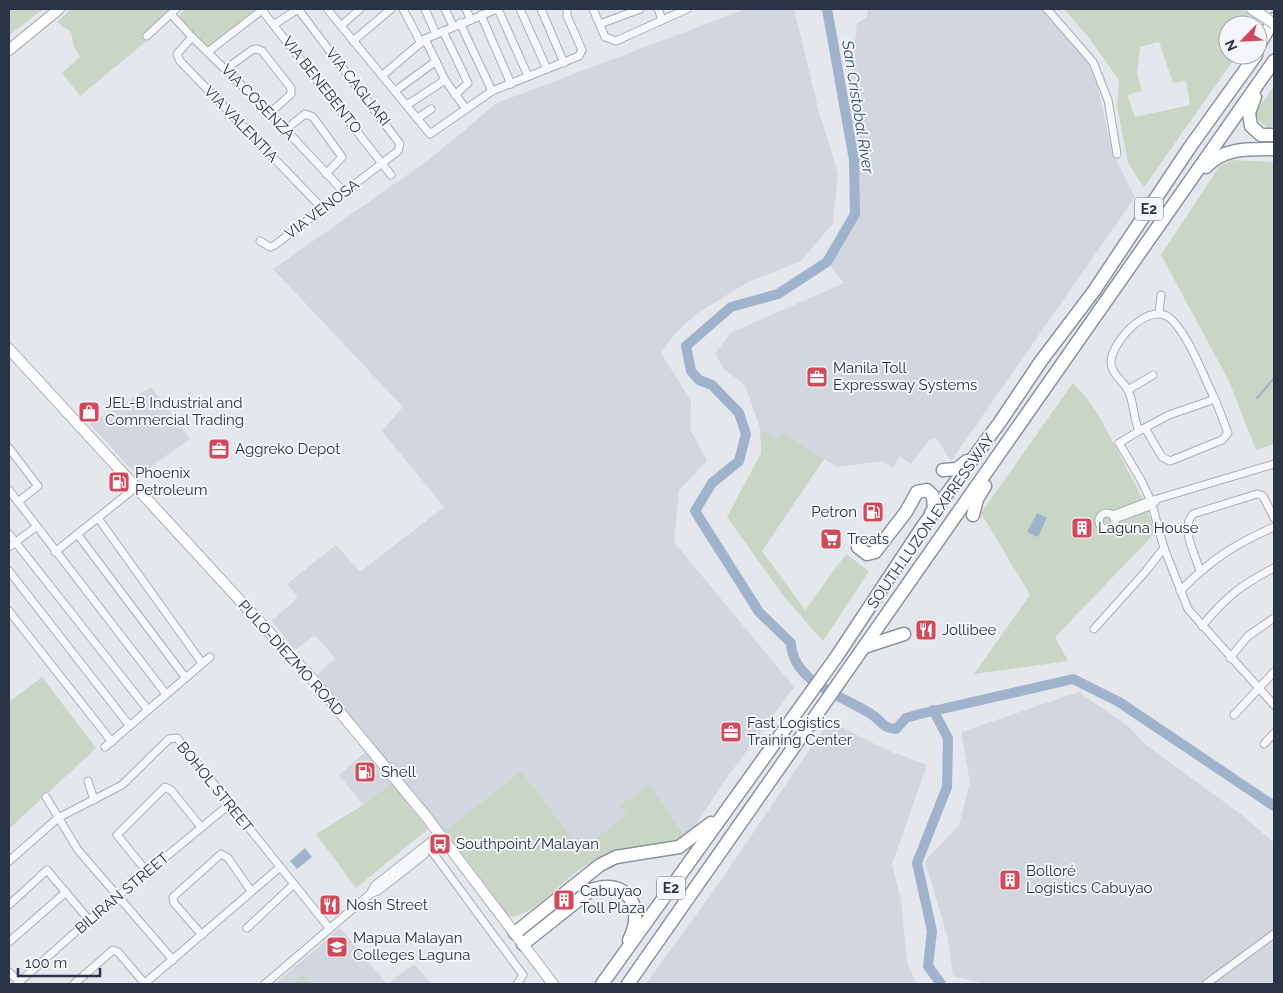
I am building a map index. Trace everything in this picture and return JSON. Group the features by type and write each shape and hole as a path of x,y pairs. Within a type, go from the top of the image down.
{"highway":[{"name":"SOUTH LUZON EXPRESSWAY","path":"628,984 1274,61"},
{"name":"SOUTH LUZON EXPRESSWAY","path":"602,984 805,702 923,526 985,443 1041,361 1094,291 1190,147 1248,65"},
{"path":"1265,74 1250,109 1249,119 1255,131 1261,134 1274,135"},
{"path":"1175,202 1212,160 1221,155 1236,150 1274,149"},
{"path":"943,470 957,469 985,443"},
{"path":"973,515 977,499 988,479 997,456"},
{"path":"858,547 867,554 875,552 906,512 913,496 921,490 931,493 935,501 934,509 923,526"},
{"path":"864,647 904,634"},
{"path":"515,933 600,865 616,857 679,847 726,810"},
{"path":"523,944 590,890 602,886 616,886 631,899 636,920 631,937 616,966"}],"main road":[{"path":"9,50 59,9"},
{"path":"1252,9 1264,15"},
{"name":"PULO-DIEZMO ROAD","path":"9,349 315,682 440,834 553,984"}],"street":[{"path":"209,51 261,9"},
{"name":"VIA BENEBENTO","path":"261,9 275,24 391,175"},
{"path":"275,24 298,9"},
{"name":"VIA CAGLIARI","path":"298,9 400,144 398,151 383,163"},
{"path":"330,9 328,10 430,134 492,91 579,56 582,50 567,16 566,9"},
{"path":"342,25 360,9"},
{"path":"353,41 391,9"},
{"path":"403,9 436,61 444,80 466,109"},
{"path":"425,9 468,83 455,95"},
{"path":"445,9 457,25 492,91"},
{"path":"466,9 471,20"},
{"path":"382,75 423,41 439,32 471,20 484,12 498,9 528,76"},
{"path":"520,9 547,69"},
{"path":"541,9 564,63"},
{"path":"593,9 605,37 616,41 684,9"},
{"path":"600,24 640,9"},
{"path":"658,9 662,18"},
{"path":"1047,9 1093,62 1108,100 1118,154"},
{"path":"147,36 174,11"},
{"name":"VIA COSENZA","path":"174,11 192,37 209,51 270,113 344,192"},
{"path":"484,12 511,84"},
{"name":"VIA VALENTIA","path":"192,37 177,54 180,61 322,208"},
{"path":"226,69 252,50 262,51 292,88 291,94 270,113"},
{"path":"395,91 436,61"},
{"path":"407,105 444,80"},
{"path":"418,118 431,109"},
{"path":"285,130 305,114 313,117 342,157 326,174"},
{"name":"VIA VENOSA","path":"260,241 270,247 275,245 383,163"},
{"path":"1159,314 1161,295"},
{"path":"1159,314 1173,320 1185,338 1228,432 1222,440 1170,461 1162,457 1133,417 1128,390 1113,371 1110,363 1113,352 1134,324 1149,315 1159,314"},
{"path":"1128,390 1152,375"},
{"path":"1214,399 1169,415 1119,443 1153,502 1164,548 1188,609 1230,658 1274,704"},
{"path":"9,448 38,486 18,502"},
{"path":"1114,517 1153,502 1274,464"},
{"path":"55,552 135,488"},
{"path":"9,490 166,694"},
{"path":"1200,571 1187,530 1189,518 1193,514 1257,494 1263,496 1274,518"},
{"path":"98,518 202,663"},
{"path":"12,545 36,527"},
{"path":"1180,591 1200,571 1239,542 1274,527"},
{"path":"9,534 12,545 148,710"},
{"path":"78,534 185,677"},
{"path":"1094,629 1164,548"},
{"path":"1202,626 1220,604 1242,585 1274,568"},
{"path":"9,571 129,725"},
{"path":"9,611 112,742"},
{"path":"1230,658 1248,636 1274,618"},
{"path":"105,748 129,725 210,657"},
{"path":"1234,715 1274,672"},
{"path":"1264,744 1274,733"},
{"name":"BOHOL STREET","path":"9,861 58,818 122,785 168,739 174,737 177,738 279,868 330,929"},
{"path":"88,781 94,800"},
{"path":"148,873 117,835 165,787 171,790 201,827"},
{"path":"46,797 78,850 173,960"},
{"name":"BILIRAN STREET","path":"18,983 89,920 230,804"},
{"path":"265,984 370,894 375,885 420,848 428,846 440,834"},
{"path":"428,846 523,975 517,984"},
{"path":"202,935 174,903 173,897 210,862 221,854 228,858 251,891"},
{"path":"74,984 113,950 118,952 144,984 279,868"},
{"path":"9,905 47,870 89,920"},
{"path":"247,928 294,885"},
{"path":"9,942 66,892"},
{"path":"1206,984 1274,934"},
{"path":"9,972 18,983"}],"shaded area":[{"path":"746,9 794,9 819,112 838,173 833,223 801,261 748,282 696,314 672,337 661,353 691,401 690,429 707,461 679,490 674,542 794,687 723,783 686,840 621,806 628,815 581,849 521,771 445,831 317,675 335,658 315,635 295,650 272,621 298,597 287,584 336,545 360,572 444,507 382,431 403,407 273,269 430,159 497,103"},
{"path":"868,9 1045,9 1087,56 1094,70 1112,152 1135,197 951,461 936,438 928,441 911,464 900,456 893,468 882,461 837,467 783,433 776,439 760,428 745,385 724,369 715,354 730,333 844,283 827,262 855,214 850,90 857,23 867,17"},
{"path":"151,387 190,439 137,476 90,424"},
{"path":"1079,692 1128,726 1146,745 1242,815 1274,843 1274,984 987,984 953,976 947,935 925,861 959,825 970,782 961,732"},
{"path":"827,724 841,727 889,751 927,765 892,864 901,900 907,963 917,984 646,984 719,883"},
{"path":"366,752 391,783 363,805 339,775"},
{"name":"Mapua Malayan Colleges Laguna","path":"340,928 387,984 275,984"},
{"path":"414,964 431,984 387,984"}],"green space":[{"path":"9,9 43,9 9,35"},
{"path":"71,9 178,9 144,43 80,96 62,73 80,57 74,47 71,32 57,22"},
{"path":"185,9 256,9 255,13 209,48 181,20 179,15"},
{"path":"1064,9 1242,9 1251,15 1218,15 1218,65 1230,65 1144,187 1128,163 1117,106 1119,80 1090,39","holes":["1159,42 1173,83 1186,81 1190,105 1135,117 1127,95 1142,91 1137,73 1140,47"]},
{"path":"1274,86 1274,127 1268,128 1259,121 1256,112"},
{"path":"1231,160 1274,162 1274,444 1256,450 1229,381 1161,255 1219,167"},
{"path":"1073,383 1091,405 1106,429 1142,499 1155,533 1055,637 1068,661 974,674 1030,595 981,513"},
{"path":"760,428 776,439 783,433 824,459 762,551 805,610 846,554 869,571 823,641 785,598 727,517 761,453"},
{"path":"42,677 96,748 9,829 9,702"},
{"path":"521,771 581,849 627,815 620,806 650,785 686,840 658,843 617,852 604,857 579,870 529,911 510,917 445,831"},
{"path":"391,783 428,829 356,888 316,834 363,805"},
{"path":"303,974 312,984 292,984"}],"water":[{"path":"1037,513 1047,518 1038,537 1027,532"},
{"path":"305,848 312,857 297,869 290,861"}],"waterway":[{"name":"San Cristobal River","path":"827,9 854,160 855,214 827,262 778,294 731,307 686,346 691,371 699,380 712,385 739,413 746,434 739,461 712,483 695,511 759,612 791,643 794,657 801,669 810,679 874,716 886,726 896,729 906,718 920,714 1073,679 1119,702 1274,806"},
{"path":"1257,398 1274,378"},
{"path":"933,710 948,738 947,787 917,863 932,931 928,966 941,984"}],"place":[{"name":"Manila Toll Expressway Systems","path":"817,377"},
{"name":"JEL-B Industrial and Commercial Trading","path":"89,412"},
{"name":"Aggreko Depot","path":"219,449"},
{"name":"Phoenix Petroleum","path":"119,482"},
{"name":"Petron","path":"873,512"},
{"name":"Laguna House","path":"1082,528"},
{"name":"Treats","path":"831,539"},
{"name":"Jollibee","path":"926,630"},
{"name":"Fast Logistics Training Center","path":"731,732"},
{"name":"Shell","path":"365,772"},
{"name":"Southpoint/Malayan","path":"440,844"},
{"name":"Bolloré Logistics Cabuyao","path":"1010,880"},
{"name":"Cabuyao Toll Plaza","path":"564,900"},
{"name":"Nosh Street","path":"330,905"},
{"name":"Mapua Malayan Colleges Laguna","path":"337,947"}]}
